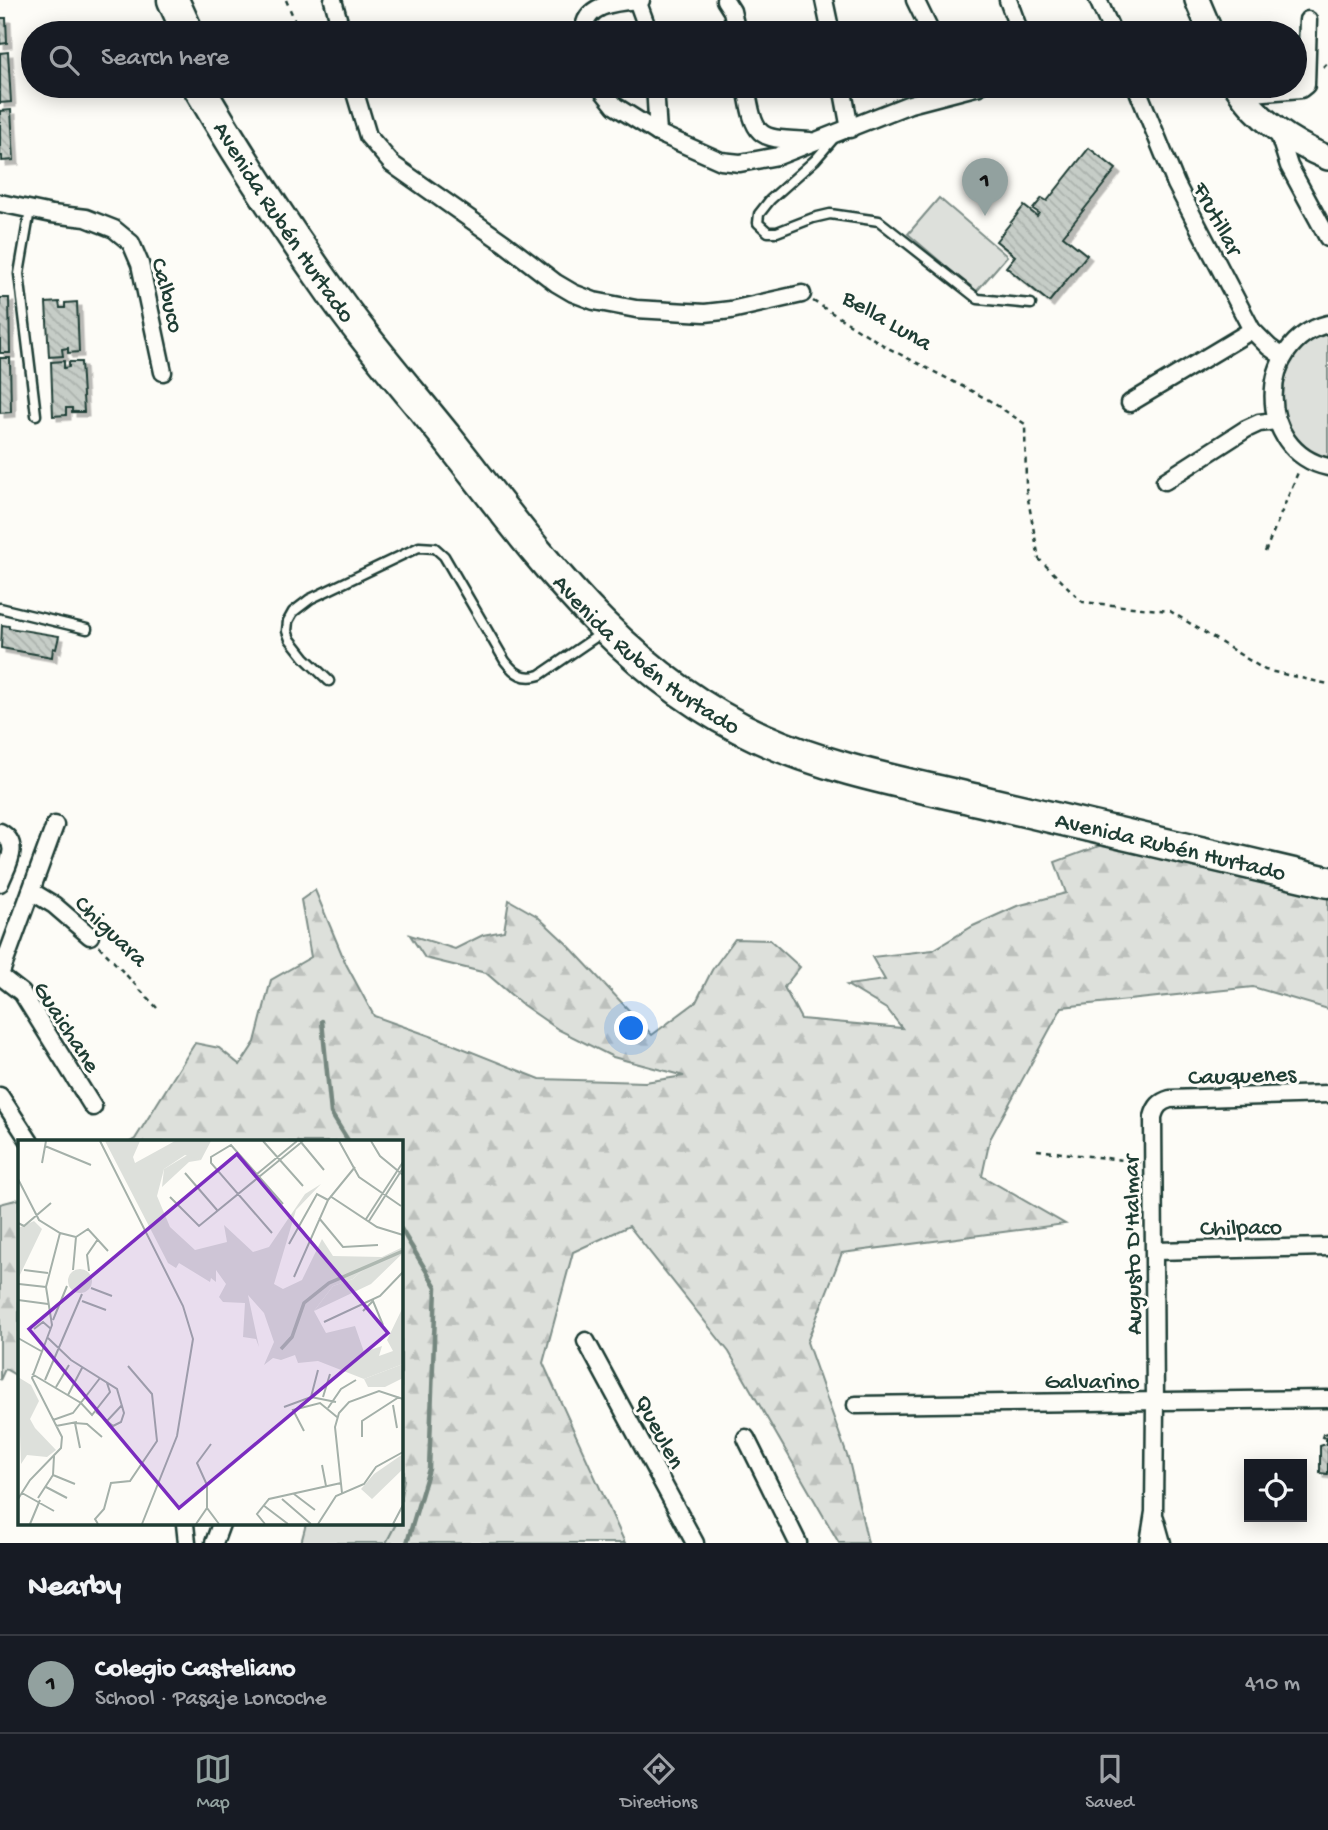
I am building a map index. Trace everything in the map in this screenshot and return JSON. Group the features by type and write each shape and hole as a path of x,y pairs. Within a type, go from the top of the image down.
{"highway":[{"path":"156,0 166,21"},
{"path":"173,0 183,21"},
{"name":"Avenida Rubén Hurtado","path":"206,98 289,230 344,309 547,565 606,630 644,664 700,705 758,737 803,754 901,782 1328,882"},
{"name":"Avenida Rubén Hurtado","path":"224,98 343,282 550,544 611,612 655,652 687,676 763,720 823,743 1328,864"}],"street":[{"path":"333,0 339,21"},
{"path":"587,21 591,13 614,3 639,0 645,21"},
{"path":"725,0 734,21"},
{"path":"824,0 828,21"},
{"path":"915,0 925,21"},
{"path":"1008,0 1016,21"},
{"path":"1097,0 1107,21"},
{"path":"1197,0 1206,21"},
{"path":"1307,52 1308,20"},
{"path":"357,98 368,136 392,164 573,293 610,305 705,313 802,294"},
{"path":"609,98 615,106 688,148 721,160 740,163 778,156 929,98"},
{"path":"656,98 658,133"},
{"path":"749,98 754,121 760,132 768,138 816,141"},
{"path":"843,98 844,132"},
{"name":"Frutillar","path":"1141,98 1176,184 1252,330 1269,347 1283,356"},
{"path":"1245,98 1278,132 1328,158"},
{"path":"1278,132 1289,166 1328,238"},
{"name":"Calbuco","path":"0,202 30,210 86,218 114,229 131,243 140,264 163,372"},
{"path":"1328,324 1306,333 1283,356 1275,377 1272,399 1276,421 1287,441 1304,457 1328,467"},
{"path":"1130,402 1252,330"},
{"path":"1165,481 1246,429 1276,421"},
{"path":"0,975 55,825"},
{"path":"0,883 13,851 5,836"},
{"name":"Chiguara","path":"31,891 54,905 90,936"},
{"name":"Guaichane","path":"0,975 22,993 93,1107"},
{"name":"Cauquenes","path":"1158,1104 1170,1099 1328,1094"},
{"path":"0,1096 29,1140"},
{"name":"Augusto D'Halmar","path":"1149,1543 1154,1512 1156,1402 1153,1116 1158,1104"},
{"name":"Chilpaco","path":"1155,1251 1328,1247"},
{"name":"Queulen","path":"586,1341 695,1543"},
{"name":"Galvarino","path":"856,1405 1328,1399"},
{"path":"746,1438 798,1543"},
{"name":"Augusto D'Halmar","path":"1154,1512 1162,1543"}],"lane":[{"path":"844,132 770,200 759,214 758,223 762,229 777,232 813,218 830,215 878,221 978,299 1031,304"},
{"path":"30,210 19,274 36,415"},
{"path":"329,681 304,658 290,639 288,621 293,612 310,599 419,547 435,548 444,556 505,661 524,677 540,675 606,630"},
{"path":"0,608 87,629"}],"path":[{"path":"286,0 295,21"},
{"name":"Bella Luna","path":"802,294 888,348 987,399 1025,424 1027,488 1039,559 1083,603 1170,611 1265,670 1328,684"},
{"path":"1265,552 1304,457"},
{"name":"Chiguara","path":"90,936 157,1008"},
{"path":"1037,1150 1154,1164"}],"green space":[{"path":"939,198 1007,256 976,292 908,234"},
{"path":"1328,331 1328,461 1297,443 1289,433 1282,418 1281,397 1286,370 1294,353 1307,340"},
{"path":"1107,843 1328,895 1328,1009 1253,987 1062,1007 990,1139 982,1176 1065,1224 842,1253 807,1342 849,1461 868,1543 839,1543 729,1352 629,1226 573,1252 543,1363 625,1543 386,1543 395,1526 402,1526 404,1479 402,1140 133,1140 195,1043 219,1048 240,1065 255,1042 271,980 311,957 301,900 315,890 346,964 374,1016 540,1079 645,1082 684,1076 613,1057 559,1030 523,1005 486,973 425,958 410,935 455,949 483,935 504,931 509,900 537,916 567,944 652,1035 696,1002 712,970 735,939 770,940 800,967 784,987 801,1019 902,1028 888,1010 847,985 885,980 872,957 933,950 973,926 1017,906 1066,893 1055,862"},
{"path":"18,1199 18,1376 5,1369 0,1380 0,1204"},
{"path":"305,1526 395,1526 386,1543 301,1543"}],"building":[{"path":"0,18 6,18 7,43 0,44"},
{"path":"8,52 11,102 0,103 0,53"},
{"path":"11,110 14,160 2,161 0,111"},
{"path":"1089,148 1116,169 1063,236 1087,255 1049,302 1006,267 1015,256 996,241 1024,206 1037,216 1039,213 1033,209 1042,198 1047,201"},
{"path":"0,298 9,298 10,353 0,353"},
{"path":"59,302 60,308 65,308 65,303 77,302 79,352 68,353 68,348 62,349 63,356 49,357 46,303"},
{"path":"0,358 10,358 11,412 0,413"},
{"path":"64,361 64,368 69,367 69,362 81,362 84,412 72,412 72,408 66,408 66,415 53,416 51,362"},
{"path":"2,625 59,636 52,657 1,648"},
{"path":"1328,1433 1328,1474 1320,1473 1320,1446 1326,1444 1326,1438 1322,1437"}],"waterway":[{"path":"322,1021 331,1113 348,1140"},
{"path":"402,1231 436,1287 429,1469 407,1543"}],"place":[{"name":"Colegio Casteliano","path":"985,216"}]}
